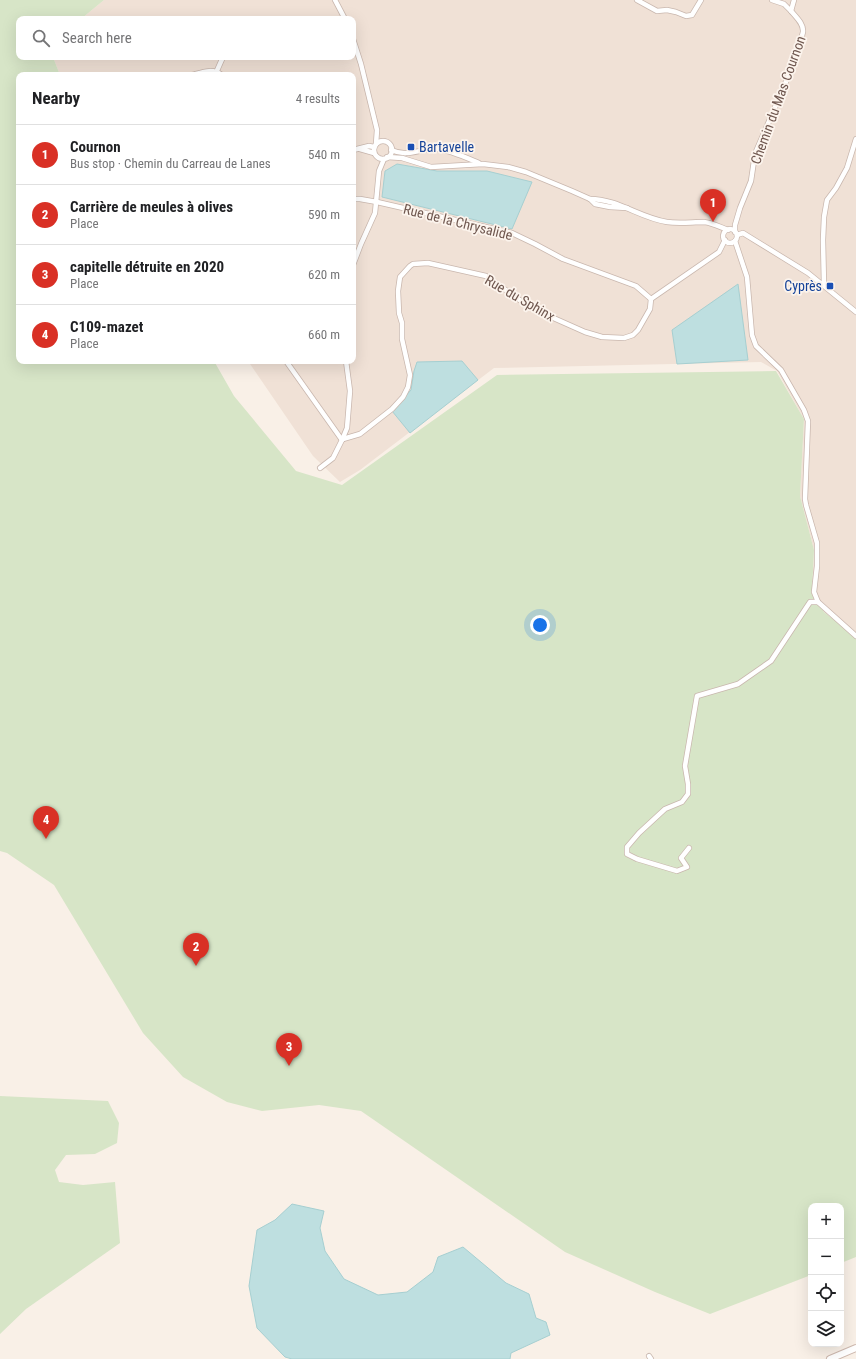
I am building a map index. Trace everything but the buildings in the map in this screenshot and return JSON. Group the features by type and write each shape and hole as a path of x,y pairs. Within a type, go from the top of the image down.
{"main road":[{"path":"830,1359 856,1348"}],"street":[{"path":"335,0 343,16"},
{"path":"638,0 657,11 672,11 686,16 692,14 701,0"},
{"path":"772,0 784,4 791,11 794,0"},
{"name":"Chemin du Mas Cournon","path":"724,237 732,232 735,225 740,208 751,182 755,154 793,64 803,32 804,28 791,11"},
{"path":"356,48 377,130 384,141 390,145 391,150 390,155 386,158 379,171"},
{"path":"216,72 222,60"},
{"path":"356,257 375,214 377,202 379,171 375,146 377,130"},
{"path":"824,285 823,240 824,217 827,200 836,188 847,168 856,139"},
{"path":"356,150 375,146 384,141"},
{"path":"356,150 386,158 396,156 431,167 482,164 508,167 526,172 590,199 615,204 651,218 675,223 706,222 732,232 743,233 808,273 856,312"},
{"path":"391,150 404,154 430,150 443,150 482,164"},
{"name":"Rue de la Chrysalide","path":"356,200 377,202 512,233 563,259 636,286 651,299"},
{"path":"716,225 724,237 737,243 737,250 747,277 752,335 756,346 781,370 804,410 808,421 806,505 817,543 817,566 814,592 818,602 856,636"},
{"path":"732,232 732,242"},
{"path":"651,299 719,252 722,247 724,237"},
{"path":"722,247 732,242"},
{"name":"Rue du Sphinx","path":"343,439 360,434 392,409 403,397 408,387 410,374 402,339 402,323 399,313 398,291 400,277 406,269 413,264 428,263 486,276 531,308 585,332 602,337 624,338 633,335 638,330 650,309 651,299"},
{"path":"288,364 343,439"},
{"path":"320,468 333,458 347,428 350,391 346,364"},
{"path":"689,848 681,858 687,867 677,872 637,859 627,854 628,847 639,834 665,809 682,802 688,794 685,766 696,696 738,684 771,661 810,602 818,602"}],"shaded area":[{"path":"104,0 856,0 856,637 824,612 812,591 814,550 800,496 804,419 777,371 761,362 494,368 360,470 340,482 313,456 250,364 356,364 356,72 59,72 54,60 356,60 356,16 85,16"}],"green space":[{"path":"0,0 104,0 85,16 16,16 16,60 54,60 59,72 16,72 16,364 216,364 234,396 296,471 342,485 497,375 776,371 804,419 800,496 814,550 812,591 824,612 856,637 856,1257 844,1262 844,1203 808,1203 808,1276 710,1314 655,1292 565,1252 361,1111 319,1105 262,1111 227,1102 183,1077 143,1033 54,885 7,853 0,851"},
{"path":"0,1096 108,1101 119,1123 117,1143 95,1154 66,1155 55,1170 59,1182 83,1185 115,1182 120,1243 26,1309 0,1334"}],"water":[{"path":"397,164 437,171 487,171 532,182 512,229 382,197 385,171"},
{"path":"738,284 748,360 677,364 672,330"},
{"path":"462,361 478,380 410,433 392,411 411,390 417,362"},
{"path":"292,1204 324,1211 320,1228 325,1251 344,1279 378,1295 407,1292 433,1272 438,1257 463,1247 506,1283 529,1294 536,1318 546,1322 550,1335 511,1353 510,1359 292,1359 285,1357 257,1328 249,1286 257,1230 275,1220"}],"place":[{"name":"Bartavelle","path":"411,147"},
{"name":"Cournon","path":"713,222"},
{"name":"Cyprès","path":"830,286"},
{"name":"C109-mazet","path":"46,839"},
{"name":"Carrière de meules à olives","path":"196,966"},
{"name":"capitelle détruite en 2020","path":"289,1066"}]}
